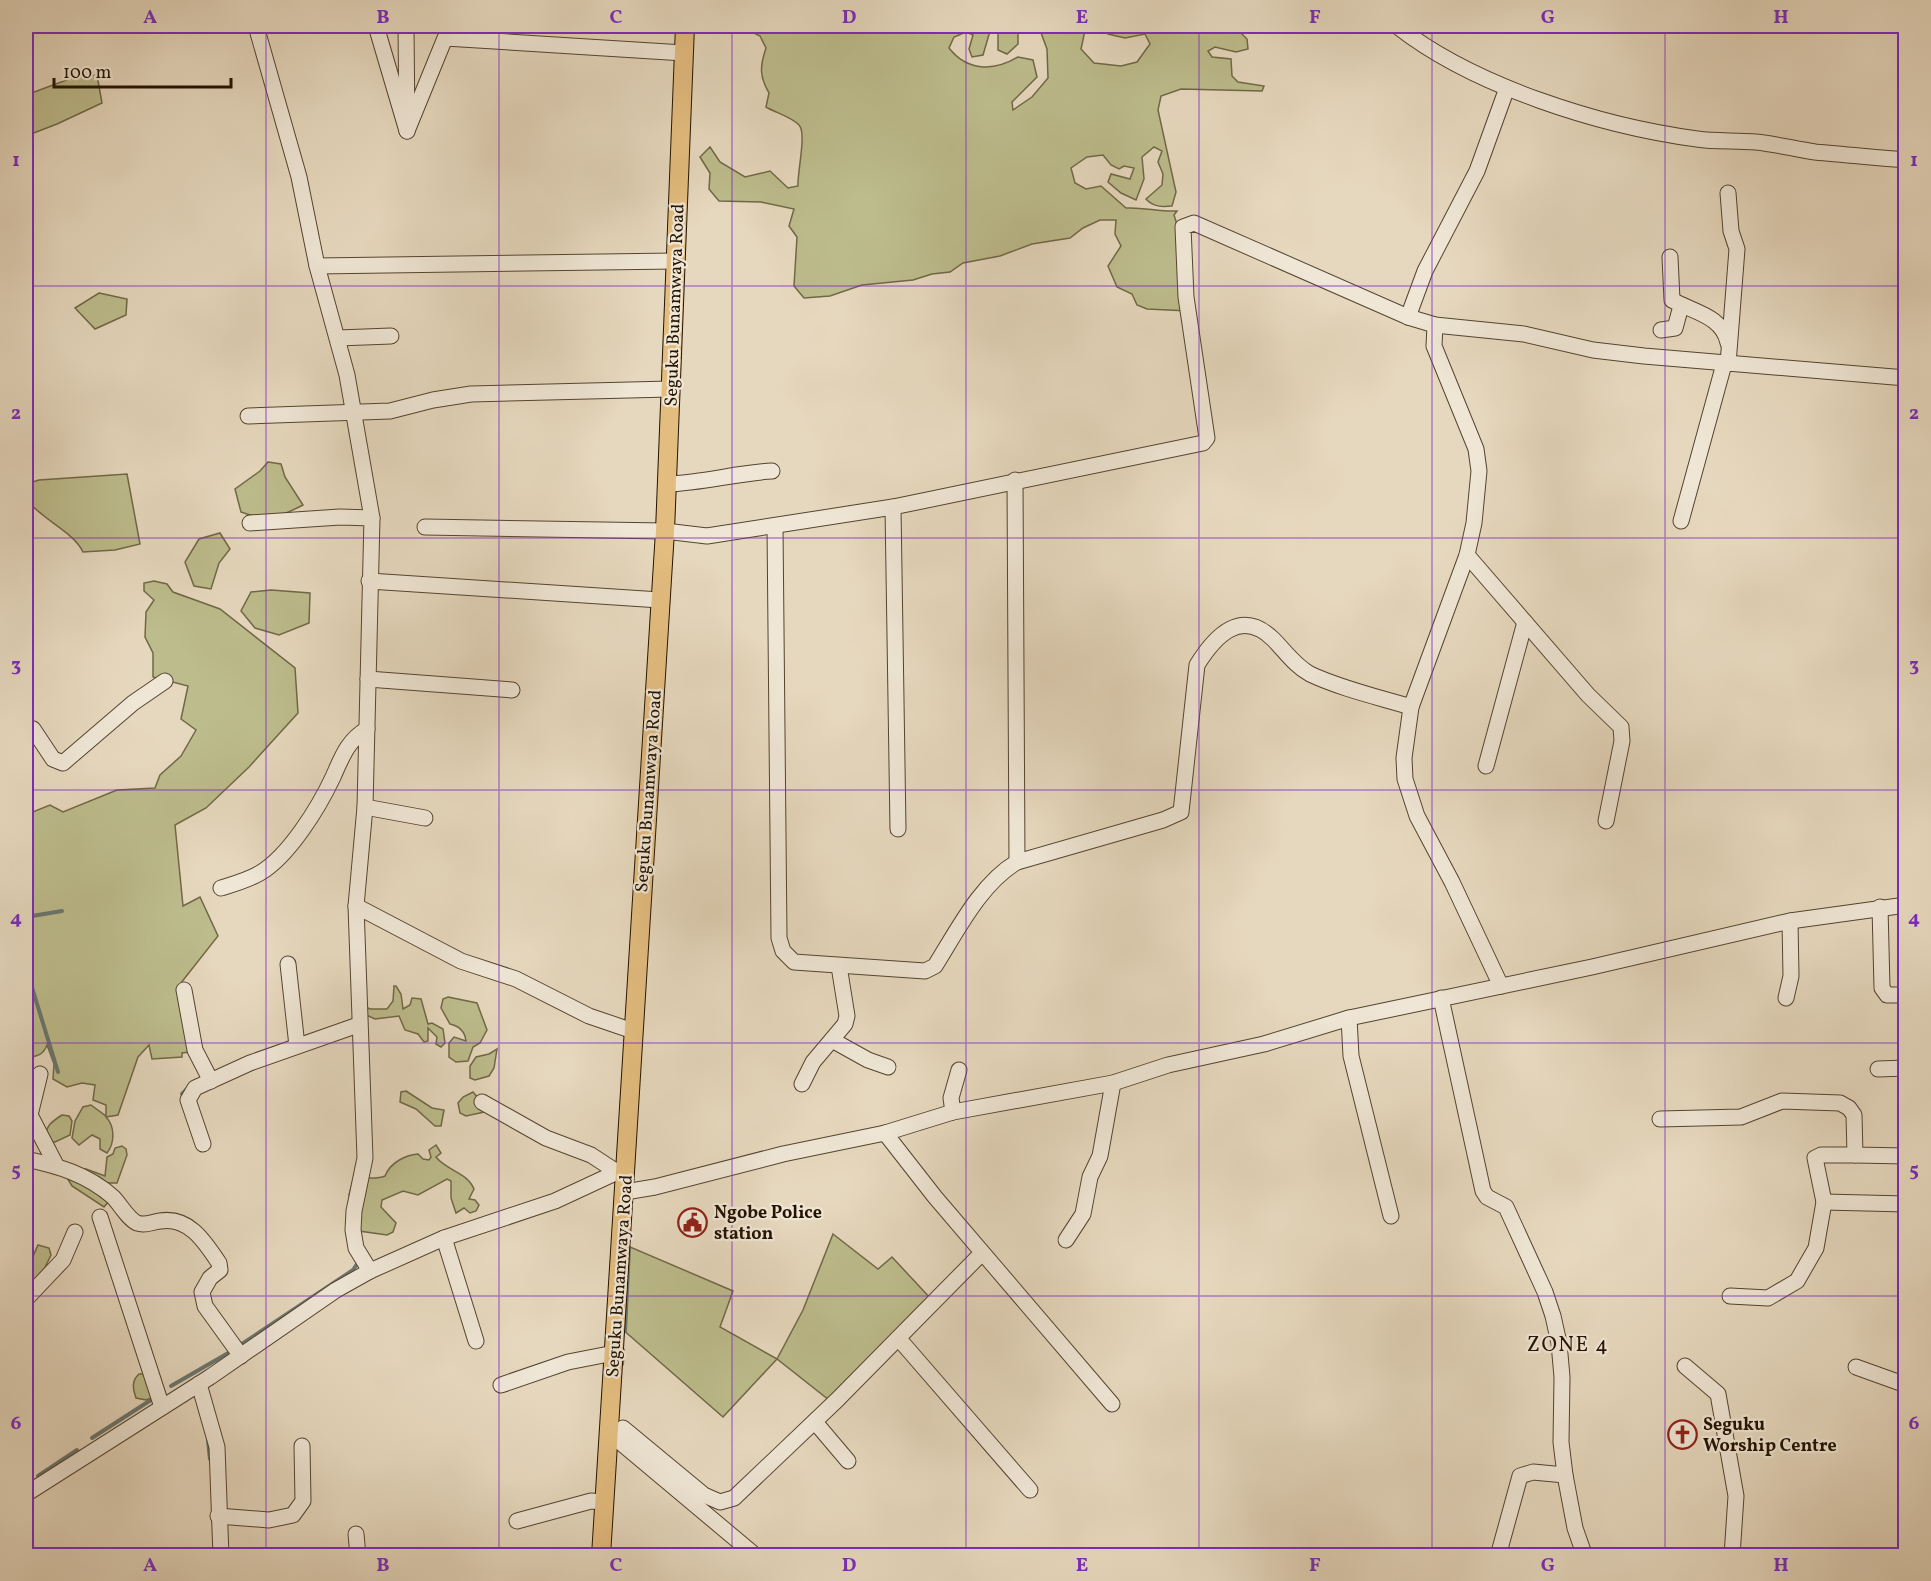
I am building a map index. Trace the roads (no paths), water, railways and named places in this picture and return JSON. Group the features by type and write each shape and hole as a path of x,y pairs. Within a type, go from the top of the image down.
{"main road":[{"name":"Seguku Bunamwaya Road","path":"601,1556 604,1502 616,1430 614,1353 624,1192 621,1170 633,1031 665,531 685,26"}],"street":[{"path":"256,26 299,177 318,266 338,338 372,518 365,807 356,906 358,1025 365,1158 354,1211 353,1230 356,1248 370,1271"},
{"path":"376,26 407,131"},
{"path":"406,26 407,131"},
{"path":"1397,26 1437,55 1507,88 1563,108 1682,137 1905,160"},
{"path":"407,131 445,38 684,53"},
{"path":"1408,317 1425,271 1477,171 1507,88"},
{"path":"1682,521 1727,360 1737,249 1731,231 1728,193"},
{"path":"425,527 665,531 707,536 893,507 1206,441 1186,297 1183,227 1194,223 1408,317 1434,325 1524,334 1603,351 1727,360 1905,378"},
{"path":"1670,256 1672,300 1716,321 1726,332 1727,360"},
{"path":"318,266 675,261"},
{"path":"1661,330 1669,331 1675,328 1682,306"},
{"path":"1434,325 1434,346 1476,449 1479,471 1467,555 1411,707 1404,758 1409,798 1501,986"},
{"path":"338,338 391,336"},
{"path":"248,416 390,411 433,400 471,394 670,389"},
{"path":"666,484 699,483 772,471"},
{"path":"1015,480 1017,862"},
{"path":"893,507 898,829"},
{"path":"250,523 340,517 372,518"},
{"path":"775,526 779,938 783,951 794,962 925,971 935,966 996,878 1017,862 1163,820 1181,812 1197,665 1208,647 1225,632 1240,625 1257,627 1308,673 1411,707"},
{"path":"1467,555 1588,694 1621,726 1622,741 1606,821"},
{"path":"369,582 660,600"},
{"path":"1486,766 1525,621"},
{"path":"368,679 512,690"},
{"path":"26,727 33,729 52,759 63,763 133,703 165,681"},
{"path":"221,888 260,873 271,864 311,816 333,778 344,750 355,736 367,729"},
{"path":"365,807 425,818"},
{"path":"624,1192 655,1187 783,1154 885,1133 953,1112 1113,1083 1168,1065 1264,1044 1349,1018 1790,921 1905,905"},
{"path":"356,906 460,961 516,979 589,1016 633,1031"},
{"path":"1880,907 1882,988 1887,994 1905,995"},
{"path":"1786,998 1791,976 1790,921"},
{"path":"288,964 297,1046"},
{"path":"801,1084 813,1062 845,1024 847,1016 839,966"},
{"path":"184,990 195,1050 211,1080"},
{"path":"1441,999 1483,1191 1487,1197 1506,1208 1545,1292 1553,1316 1559,1344 1562,1377 1561,1442 1564,1475 1575,1528 1583,1551 1588,1556"},
{"path":"1349,1018 1351,1056 1391,1216"},
{"path":"203,1144 189,1095 195,1088 297,1046 358,1025"},
{"path":"832,1040 868,1060 888,1067"},
{"path":"1878,1069 1905,1068"},
{"path":"953,1112 951,1098 959,1070"},
{"path":"39,1074 30,1115 56,1165"},
{"path":"1066,1240 1083,1214 1090,1177 1100,1156 1113,1083"},
{"path":"482,1101 546,1138 591,1155 621,1170"},
{"path":"1660,1119 1741,1117 1782,1101 1840,1103 1849,1108 1854,1115 1855,1155"},
{"path":"885,1133 982,1253 1113,1404"},
{"path":"1730,1296 1768,1298 1797,1281 1816,1248 1824,1202 1815,1158 1821,1155 1905,1156"},
{"path":"26,1159 56,1165 89,1178 114,1198 135,1223 147,1225 161,1220 190,1226 219,1263 220,1270 210,1278 202,1292 205,1306 241,1356"},
{"path":"26,1494 199,1384 336,1290 370,1271 444,1238 555,1201 621,1170"},
{"path":"1824,1202 1905,1204"},
{"path":"100,1216 162,1407"},
{"path":"26,1299 59,1265 75,1232"},
{"path":"444,1238 476,1341"},
{"path":"616,1430 704,1495 720,1502 734,1498 814,1422 982,1253"},
{"path":"898,1339 1030,1490"},
{"path":"501,1385 568,1362 614,1353"},
{"path":"1685,1366 1718,1394 1736,1496 1732,1556"},
{"path":"1856,1367 1905,1385"},
{"path":"199,1384 217,1447 221,1556"},
{"path":"814,1422 848,1461"},
{"path":"616,1430 756,1556"},
{"path":"218,1516 269,1520 293,1515 303,1501 302,1446"},
{"path":"1498,1556 1520,1476 1533,1472 1564,1475"},
{"path":"517,1521 591,1501 604,1502"},
{"path":"356,1534 358,1556"},
{"path":"800,1556 813,1556"}],"waterway":[{"path":"26,917 62,911"},
{"path":"26,968 58,1072"},
{"path":"182,1094 189,1087"},
{"path":"625,1331 629,1248"},
{"path":"239,1346 353,1270 357,1264"},
{"path":"622,1364 623,1350"},
{"path":"171,1386 230,1352"},
{"path":"92,1438 154,1398"},
{"path":"208,1440 210,1459"},
{"path":"38,1476 77,1450"},
{"path":"757,1549 771,1553"}],"place":[{"name":"Ngobe Police station","path":"693,1222"},
{"name":"Seguku Worship Centre","path":"1682,1434"}],"district":[{"name":"ZONE 4","path":"1568,1344"}]}
